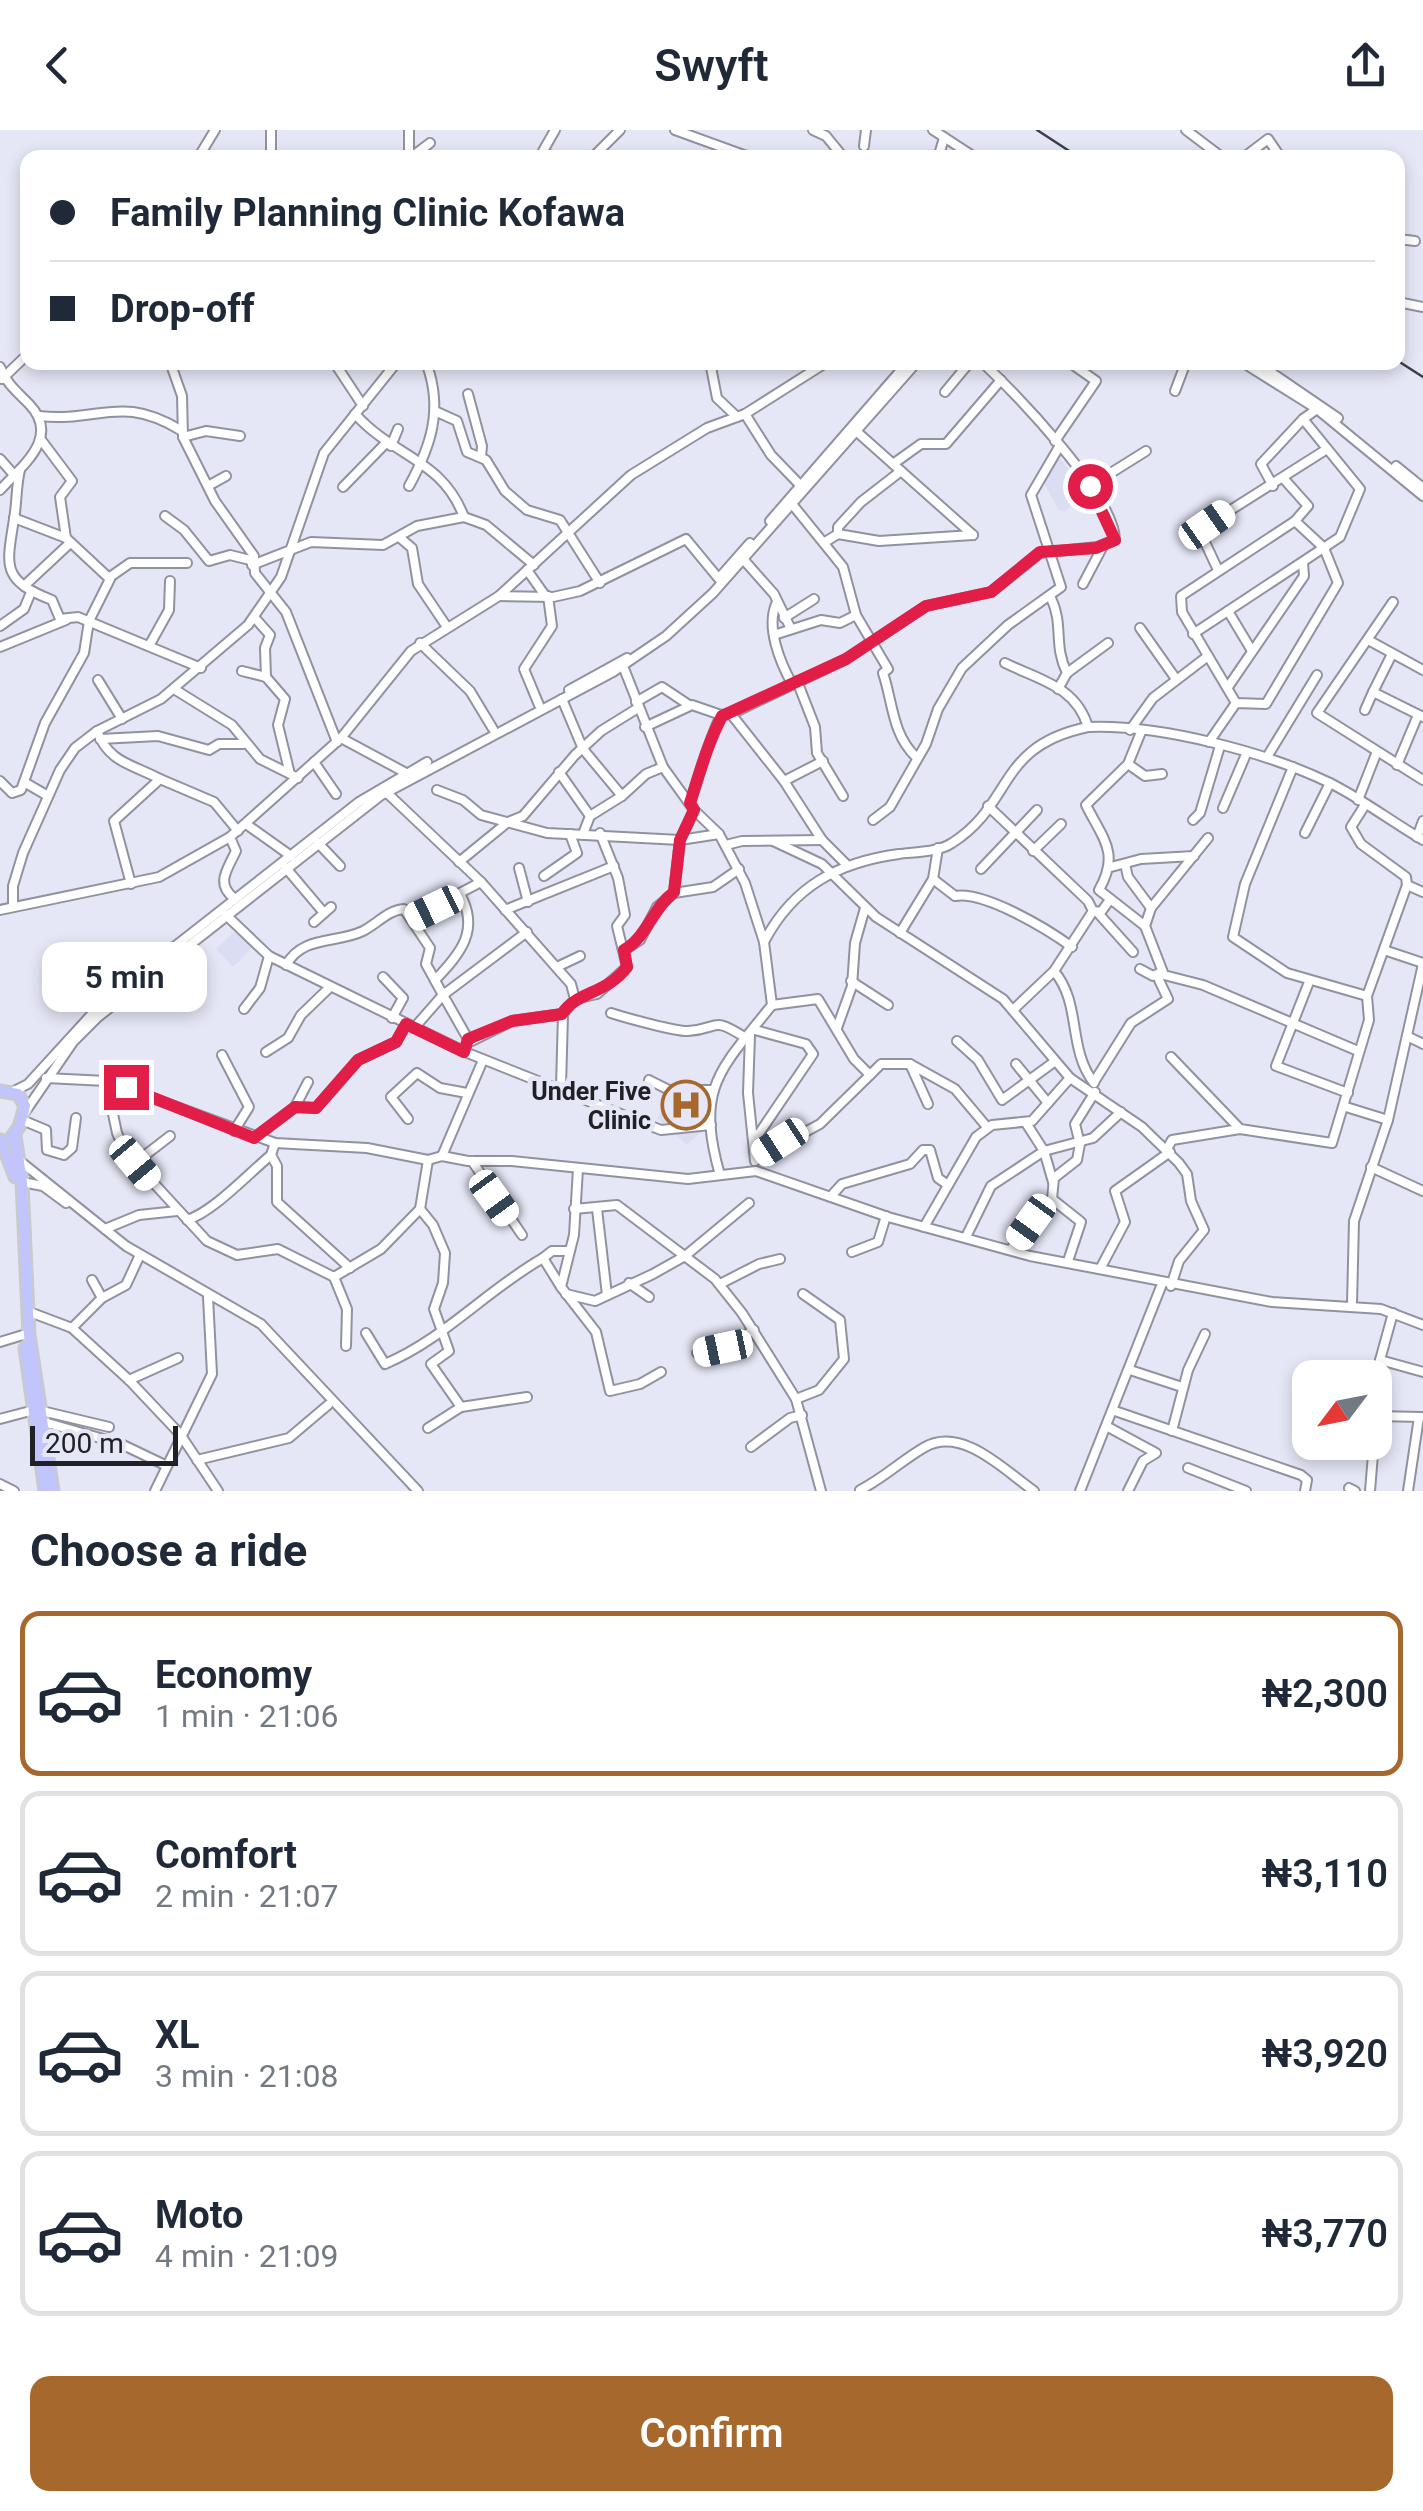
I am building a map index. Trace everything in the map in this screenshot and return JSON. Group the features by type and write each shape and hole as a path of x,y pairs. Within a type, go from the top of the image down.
{"main road":[{"path":"4,1090 24,1102 23,1118 14,1136 22,1182 27,1311 45,1489"},
{"path":"14,1136 1,1140 12,1160 18,1200 23,1335 40,1414"}],"street":[{"path":"600,150 620,130"},
{"path":"676,130 724,150"},
{"path":"812,130 826,133"},
{"path":"864,146 866,130"},
{"path":"933,130 963,150"},
{"path":"1186,130 1212,150"},
{"path":"940,150 944,138"},
{"path":"1253,150 1268,139 1276,150"},
{"path":"421,150 430,143"},
{"path":"1405,240 1415,241"},
{"path":"1,379 20,361"},
{"path":"0,367 1,379 39,416 42,441 72,482 60,497 68,541 28,590 24,610 0,626"},
{"path":"173,370 182,396 182,434"},
{"path":"339,370 363,406"},
{"path":"13,907 16,873 48,796 75,748 174,689 202,668 254,617 273,592 292,548 318,466 390,370"},
{"path":"409,486 421,464 437,412 429,370"},
{"path":"712,370 717,398 741,415 771,455 800,484"},
{"path":"0,913 177,870 234,834 339,740 376,688 420,643 500,596 652,458 741,415 814,370"},
{"path":"4,1090 28,1084 92,1014 358,802 640,650 720,578 901,370"},
{"path":"76,1118 72,1148 64,1155 47,1150 46,1130 23,1118 46,1078 98,1017 386,792 624,666 695,612 909,370"},
{"path":"945,392 963,370"},
{"path":"990,370 1090,486 1116,536 1103,546 1083,584"},
{"path":"873,820 890,806 962,668 980,656 1008,625 1051,598 1061,587 1031,495 1096,381 1080,370"},
{"path":"1175,390 1184,370"},
{"path":"1255,370 1322,410 1423,496"},
{"path":"1267,370 1423,488"},
{"path":"893,464 921,444 946,444 1001,380"},
{"path":"468,394 482,446 481,457"},
{"path":"39,416 136,410 158,416 182,434 208,486 273,592 311,668 339,740 406,773"},
{"path":"1273,486 1261,464 1303,420 1322,410"},
{"path":"437,412 457,421 467,452 481,457 522,506 552,514 570,532 600,583"},
{"path":"356,414 389,444 450,486 464,517"},
{"path":"1194,634 1340,538 1360,490 1303,420"},
{"path":"343,488 389,444 398,430"},
{"path":"182,434 206,431 240,436"},
{"path":"825,542 838,534 878,541 973,535 856,431"},
{"path":"0,490 17,475 42,441"},
{"path":"1218,570 1203,538 1207,525 1327,449"},
{"path":"1090,486 1146,451"},
{"path":"0,459 17,475"},
{"path":"838,534 838,527 861,502 901,471"},
{"path":"17,475 14,518 4,552 12,576 28,590 52,600 60,618 90,622 202,668"},
{"path":"208,486 226,476"},
{"path":"1236,703 1179,605 1181,596 1295,521 1308,506 1284,479"},
{"path":"792,504 843,567 856,614 875,640 888,669 883,673 894,722 904,746 916,757"},
{"path":"165,516 184,530 209,561 230,556 253,563 320,541 350,547 383,545 417,526 464,517 486,525 530,567 546,595 552,626 524,670 539,705"},
{"path":"14,518 68,541 110,576"},
{"path":"1236,703 1266,704 1338,583 1324,548 1295,521"},
{"path":"399,537 412,548 418,584 447,627"},
{"path":"500,596 560,596 600,583 686,539 720,578"},
{"path":"674,892 680,840 700,764 726,715 875,640 926,606 991,592 1028,560 1049,550 1103,546"},
{"path":"743,560 770,588 790,629"},
{"path":"0,781 15,793 24,782 45,723 84,653 90,622 110,576 130,564 187,564"},
{"path":"1228,686 1304,576 1303,564"},
{"path":"0,574 8,580 12,576"},
{"path":"149,646 167,614 170,581"},
{"path":"1051,598 1058,616 1055,644 1067,673"},
{"path":"784,618 814,599"},
{"path":"1393,602 1370,640 1317,709 1319,716 1423,780"},
{"path":"776,604 772,617 780,662 794,683 823,761 843,796"},
{"path":"1228,612 1252,651"},
{"path":"777,634 821,620 840,623 856,614"},
{"path":"254,617 270,635 265,648 266,677"},
{"path":"0,647 70,618"},
{"path":"1140,628 1176,679"},
{"path":"1370,640 1391,656 1423,670"},
{"path":"420,643 470,691 493,729"},
{"path":"1058,689 1067,673 1108,643"},
{"path":"1130,730 1138,712 1208,656"},
{"path":"1365,710 1391,656"},
{"path":"1005,663 1042,676 1072,697 1088,727"},
{"path":"624,666 663,766 692,806 719,834 739,869 764,942 772,1005"},
{"path":"242,671 266,677 284,699 278,725 289,770"},
{"path":"98,680 122,719"},
{"path":"1267,757 1315,680 1327,694"},
{"path":"459,862 508,822 524,816 559,772 601,731 662,688 689,705 726,715 784,781 822,840 846,864"},
{"path":"174,689 232,725 244,744 267,763 289,770 298,778"},
{"path":"1372,692 1420,716 1397,765"},
{"path":"562,699 583,749 622,796"},
{"path":"1208,742 1236,703"},
{"path":"645,727 689,705"},
{"path":"764,942 794,900 846,864 938,848 958,839 988,806 1024,754 1070,730 1130,730 1208,742 1267,757 1330,783 1420,838 1423,821"},
{"path":"1094,1082 1131,1023 1168,998 1159,980 1161,972 1145,926 1099,890 1111,868 1106,840 1082,808 1128,764 1141,732"},
{"path":"98,735 158,736 208,750 219,744 244,744"},
{"path":"98,735 116,762 214,802 234,834 236,851 222,882 234,900"},
{"path":"1193,820 1200,813 1220,746"},
{"path":"1222,808 1246,752"},
{"path":"1100,1269 1126,1222 1115,1191 1168,1151 1172,1140 1240,1129 1329,1144 1346,1106 1369,1020 1367,996 1408,885 1406,876 1361,844 1352,828 1376,754"},
{"path":"784,781 823,761"},
{"path":"314,762 336,794"},
{"path":"1128,764 1145,776 1162,774"},
{"path":"584,834 590,816 622,796 646,774 663,766"},
{"path":"1293,767 1245,884 1232,933 1281,970 1310,982 1367,996"},
{"path":"559,772 590,816"},
{"path":"131,884 114,821 160,779"},
{"path":"24,782 48,796"},
{"path":"1305,833 1330,783"},
{"path":"437,790 463,800 481,815 528,830 680,840 719,834"},
{"path":"386,792 480,882 559,966 575,999"},
{"path":"988,806 1088,901 1133,952"},
{"path":"981,869 1037,810"},
{"path":"246,824 290,856"},
{"path":"1033,850 1061,824"},
{"path":"544,876 577,853 570,834"},
{"path":"561,1087 562,1014 575,999 598,994 627,967 617,926 626,915 614,866 600,834"},
{"path":"1145,926 1151,908 1208,838"},
{"path":"726,846 822,840"},
{"path":"318,842 340,866"},
{"path":"773,842 832,872 865,908 1014,1010 1070,1078 1121,1112 1168,1151 1187,1174 1190,1202 1204,1230 1179,1261 1167,1285 1080,1491"},
{"path":"900,934 932,879 938,848"},
{"path":"1111,868 1194,856"},
{"path":"1124,864 1128,877 1151,908"},
{"path":"504,910 614,866"},
{"path":"286,868 328,910 314,922"},
{"path":"519,868 528,902"},
{"path":"624,950 640,940 657,907 674,892 713,887 739,869"},
{"path":"932,879 955,896 971,894 991,900 1072,947"},
{"path":"412,918 480,882"},
{"path":"1408,885 1423,892"},
{"path":"435,980 456,955 472,921 460,894"},
{"path":"1014,1010 1054,971 1096,912 1109,901"},
{"path":"836,1028 851,981 865,908"},
{"path":"286,965 306,946 362,931 397,909 412,918 430,948 426,964 468,1039 464,1052"},
{"path":"226,915 268,956 464,1052 561,1087 661,1130 711,1125"},
{"path":"295,1107 316,1108 358,1060 396,1042 443,995 526,932"},
{"path":"1352,1304 1351,1235 1388,1120 1423,964 1384,950"},
{"path":"244,1009 260,988 268,956"},
{"path":"559,966 580,956"},
{"path":"1140,969 1153,976 1161,972 1358,1051"},
{"path":"1010,1250 1052,1199 1054,1178 1077,1160 1080,1144 1074,1124 1095,1092 1094,1082 1076,1048 1070,996 1054,971"},
{"path":"383,977 403,998 392,1018"},
{"path":"851,981 888,1006"},
{"path":"1310,982 1276,1066 1348,1093"},
{"path":"266,1052 288,1038 296,1022 329,988"},
{"path":"720,1175 711,1125 712,1090 718,1072 772,1005 818,998 854,1058 870,1075"},
{"path":"611,1013 688,1031 713,1023 806,1044 813,1054 754,1142"},
{"path":"468,1039 512,1021 562,1014"},
{"path":"750,1034 748,1092 756,1171"},
{"path":"1407,1036 1423,1044"},
{"path":"957,1041 978,1060 1002,1100 1054,1062"},
{"path":"222,1054 249,1107 234,1132"},
{"path":"1171,1057 1240,1129"},
{"path":"442,1156 483,1060"},
{"path":"755,1158 820,1124 880,1064 910,1064 954,1089 987,1127"},
{"path":"910,1064 928,1104"},
{"path":"1016,1064 1048,1103"},
{"path":"408,1118 391,1097 416,1073 440,1088 466,1094"},
{"path":"46,1078 106,1081 150,1094 234,1132 275,1143 367,1148 428,1160 442,1156 655,1178 756,1171 886,1216 1010,1250 1167,1285 1272,1302 1352,1304 1423,1325"},
{"path":"987,1127 1026,1123 1070,1078"},
{"path":"649,1080 670,1090 712,1090"},
{"path":"106,1081 116,1133 135,1163 207,1241 242,1256 278,1249 334,1278 347,1309 346,1346"},
{"path":"254,1138 295,1107 308,1082"},
{"path":"1346,1106 1388,1120"},
{"path":"966,1236 991,1186 1044,1150 1080,1144 1103,1131 1121,1112"},
{"path":"1026,1123 1044,1150 1054,1186"},
{"path":"924,1227 987,1127"},
{"path":"135,1163 170,1136"},
{"path":"188,1220 205,1214 218,1198 272,1155 275,1143"},
{"path":"832,1196 842,1184 910,1164 923,1150 930,1150 938,1178 948,1185"},
{"path":"272,1155 277,1166 277,1202 350,1268"},
{"path":"20,1160 126,1246 261,1324 416,1491"},
{"path":"334,1278 381,1249 420,1209 428,1160"},
{"path":"472,1161 522,1235"},
{"path":"1371,1167 1423,1191"},
{"path":"564,1291 576,1217 578,1168"},
{"path":"22,1182 42,1186 139,1257 258,1328 328,1405 416,1491"},
{"path":"1052,1199 1081,1222 1068,1261"},
{"path":"564,1291 595,1300 607,1295 685,1256 749,1202"},
{"path":"574,1210 617,1205 720,1284 796,1398 821,1491"},
{"path":"420,1209 433,1224 444,1254 443,1283 434,1309 449,1351 431,1364 460,1407"},
{"path":"597,1209 607,1295"},
{"path":"105,1229 138,1215 178,1211"},
{"path":"852,1252 878,1242 886,1216"},
{"path":"366,1332 384,1364 444,1332 481,1298 552,1251 568,1251"},
{"path":"72,1328 102,1298 126,1285 139,1257"},
{"path":"543,1258 596,1332 609,1390 640,1384 661,1372"},
{"path":"720,1284 760,1264 780,1259"},
{"path":"92,1280 102,1298"},
{"path":"629,1283 649,1297"},
{"path":"796,1398 819,1390 844,1359 840,1320 802,1294"},
{"path":"154,1491 212,1374 208,1296"},
{"path":"27,1311 72,1328 129,1380 180,1434 218,1491"},
{"path":"1380,1360 1393,1313"},
{"path":"697,1353 723,1348 754,1330"},
{"path":"1172,1431 1182,1387 1206,1334"},
{"path":"0,1342 23,1335"},
{"path":"129,1380 178,1358"},
{"path":"1392,1363 1423,1372"},
{"path":"1130,1370 1182,1387"},
{"path":"428,1428 460,1407 527,1397"},
{"path":"197,1460 289,1438 328,1405"},
{"path":"1115,1410 1301,1475 1307,1480 1305,1491"},
{"path":"40,1414 166,1465"},
{"path":"0,1420 40,1414 110,1427"},
{"path":"751,1447 802,1414"},
{"path":"1392,1416 1421,1417 1408,1491"},
{"path":"1108,1427 1156,1453 1144,1461 1128,1491"},
{"path":"860,1491 922,1448 950,1441 970,1447 1034,1491"},
{"path":"1370,1491 1373,1460"},
{"path":"1188,1468 1246,1491"},
{"path":"0,1484 14,1491"}],"shaded area":[{"path":"1057,456 1089,491 1064,512 1058,509 1039,474"},
{"path":"235,931 252,948 233,967 216,949"},
{"name":"Under Five Clinic","path":"707,1089 704,1129 687,1145 657,1118 675,1091"}],"railway":[{"path":"1037,130 1068,150"},
{"path":"1405,365 1423,377"}],"place":[{"name":"Under Five Clinic","path":"686,1105"}],"route":[{"path":"126,1087 254,1138 295,1107 316,1108 362,1056 380,1052 396,1042 406,1024 464,1052 468,1039 512,1021 562,1014 575,999 598,994 627,967 624,950 640,940 657,907 674,892 680,866 678,849 694,810 690,803 700,764 707,756 722,716 846,659 926,606 991,592 1040,552 1096,548 1115,540 1105,511 1090,486"}]}
